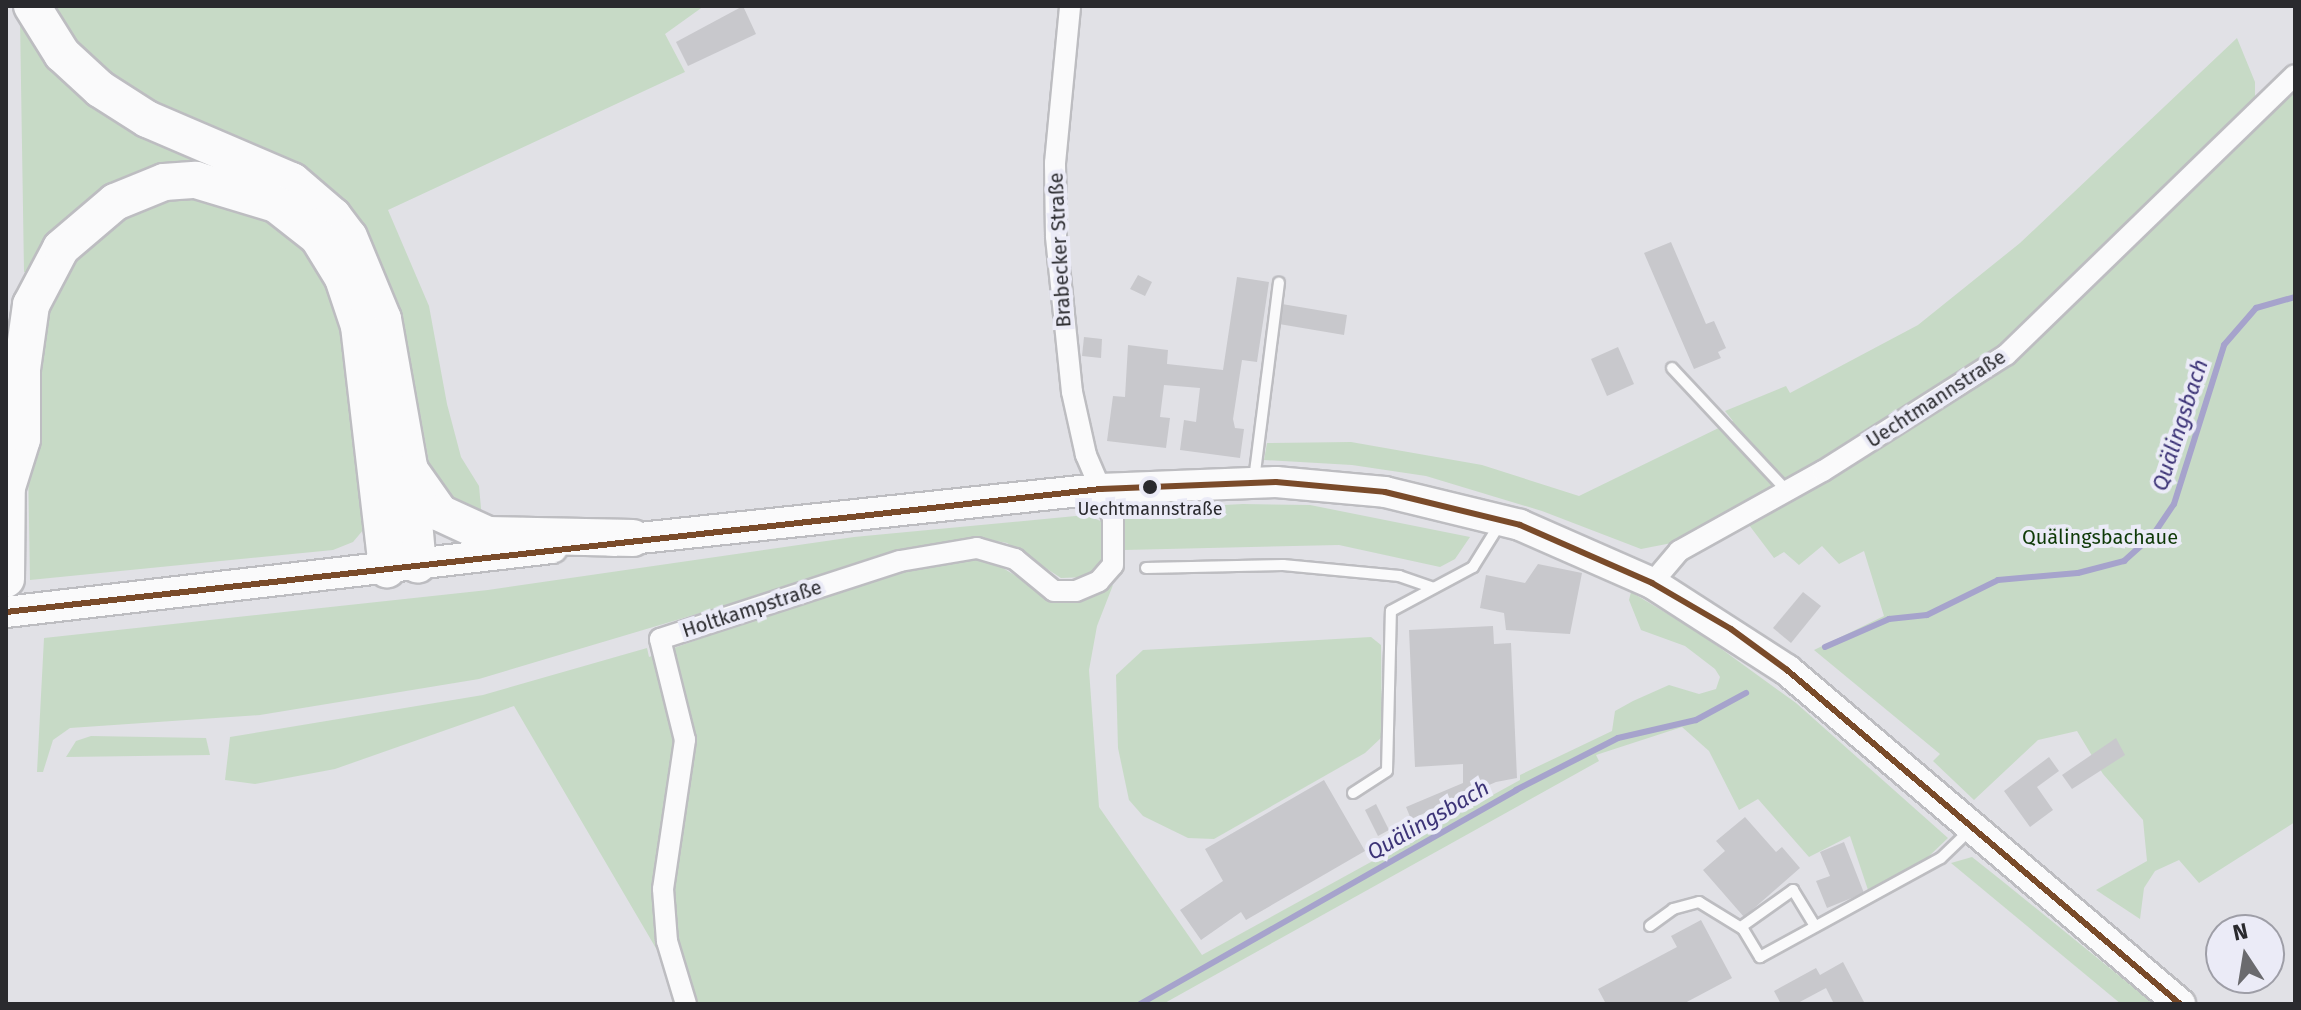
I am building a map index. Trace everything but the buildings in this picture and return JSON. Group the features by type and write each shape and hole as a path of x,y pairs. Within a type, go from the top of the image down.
{"highway":[{"path":"32,6 62,54 100,89 147,119 292,181 333,216 362,261 383,319 409,467 403,567"},
{"path":"7,487 22,439 22,369 31,305 61,248 115,202 164,182 196,180 276,204 318,237 343,278 359,326 403,567"},
{"path":"6,414 6,579"},
{"path":"409,467 440,513 467,528 516,537 633,538"}],"main road":[{"path":"6,612 633,538 1101,489 1253,482 1385,492 1502,520 1652,583 1787,670 2180,1004"}],"street":[{"name":"Brabecker Straße","path":"1070,6 1055,163 1056,236 1072,392 1086,455 1101,489"},
{"name":"Uechtmannstraße","path":"1652,583 1679,551 1787,491 2006,355 2295,75"},
{"name":"Holtkampstraße","path":"686,1004 667,941 663,889 685,740 660,639 900,561 977,548 1015,559 1054,591 1076,591 1099,581 1113,565 1113,518 1101,489"}],"lane":[{"path":"1253,482 1279,283"},
{"path":"1672,368 1787,491"},
{"path":"1353,793 1387,771 1391,611 1473,567 1502,520"},
{"path":"1146,568 1283,565 1399,576 1433,588"},
{"path":"1650,926 1673,909 1699,902 1741,927 1760,957 1942,857 1972,827"},
{"path":"1741,927 1793,890 1815,926"}],"green space":[{"path":"50,6 704,6 665,34 685,72 388,210 429,306 447,404 461,457 479,486 482,519 433,484 403,322 369,235 347,208 304,171 125,90 73,44"},
{"path":"20,19 264,179 201,168 32,273 24,272"},
{"path":"2237,38 2255,82 2255,102 2002,349 1687,540 1641,549 1542,511 1426,476 1352,465 1264,460 1267,443 1351,442 1482,465 1579,496 1733,421 1725,411 1786,386 1790,393 1918,325 2020,243"},
{"name":"Quälingsbachaue","path":"2295,87 2295,822 2199,883 2179,860 2155,871 2144,888 2140,919 2096,890 2147,861 2143,820 2103,774 2077,731 2038,740 1974,800 1933,761 1940,754 1814,650 1884,616 1864,551 1839,564 1822,546 1799,565 1784,552 1774,558 1746,521 2011,361"},
{"path":"191,191 294,227 349,319 364,529 353,542 333,550 30,580 27,405 45,292 109,214"},
{"path":"1243,504 1310,505 1470,537 1455,559 1440,567 1339,545 1124,550 1125,517 1134,510"},
{"path":"1086,515 1103,522 1108,550 1097,572 1086,577 1061,578 1007,543 975,537 912,550 479,679 260,715 70,728 53,740 43,772 37,772 44,638 488,590 854,537"},
{"path":"985,557 1057,601 1086,599 1113,585 1097,626 1089,670 1099,807 1202,955 1520,780 1520,775 1612,731 1615,711 1633,701 1669,685 1699,694 1716,689 1720,677 1715,669 1685,646 1641,630 1629,600 1631,592 1698,632 1796,703 1948,838 1926,859 1868,890 1850,836 1809,857 1758,799 1739,810 1709,751 1682,727 1596,755 1599,761 1163,1004 693,1004 673,920 673,853 657,858 661,946 657,950 514,706 335,769 255,784 225,780 230,737 483,695 647,648 649,657 892,570"},
{"path":"1371,637 1381,645 1382,737 1365,753 1214,839 1188,838 1143,816 1129,800 1118,748 1116,675 1143,650"},
{"path":"91,736 206,738 210,755 66,757 76,741"},
{"path":"1972,857 2154,1004 2121,1004 1951,863"}],"waterway":[{"name":"Quälingsbach","path":"1825,647 1889,619 1927,615 1998,580 2078,573 2124,561 2153,535 2174,504 2224,345 2256,308 2295,297"},
{"name":"Quälingsbach","path":"1140,1004 1516,790 1618,738 1696,720 1746,693"}],"transit line":[{"path":"6,612 1101,489 1276,482 1385,492 1520,525 1652,583 1731,629 1787,670 2180,1004"}],"place":[{"name":"Uechtmannstraße","path":"1150,487"}]}
